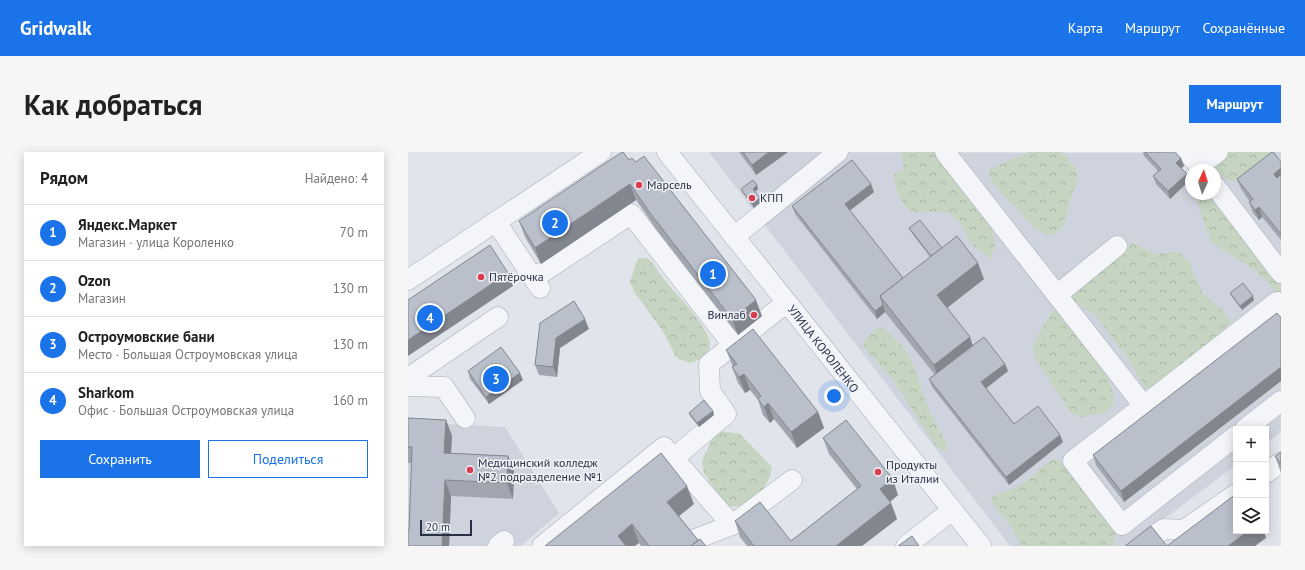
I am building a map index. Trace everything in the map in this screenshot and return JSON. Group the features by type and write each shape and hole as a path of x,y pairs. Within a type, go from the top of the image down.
{"street":[{"path":"410,273 496,222 601,152"},
{"name":"УЛИЦА КОРОЛЕНКО","path":"666,152 951,511 981,546"},
{"path":"734,237 838,152"},
{"path":"945,152 1144,406"},
{"path":"1196,163 1218,152"},
{"path":"1221,194 1281,273"},
{"path":"496,222 537,283 632,214 733,345"},
{"path":"1057,295 1117,246"},
{"path":"1233,438 1122,525 1073,461 1277,302 1281,308"},
{"path":"674,458 726,414 710,391 710,364 786,303"},
{"path":"408,378 498,317"},
{"path":"408,386 444,387 465,418"},
{"path":"1249,426 1281,401"},
{"path":"542,546 664,447 732,525"},
{"path":"1269,471 1281,462"},
{"path":"690,541 717,539 732,525 792,480"},
{"path":"1140,546 1164,529 1184,530 1233,496"},
{"path":"906,546 951,511"}],"shaded area":[{"path":"709,152 1171,153 1184,166 1179,170 1185,176 1185,200 1205,200 1281,293 1281,432 1269,441 1269,426 1233,426 1233,467 1128,546 1010,546"},
{"path":"1245,152 1281,152 1281,259 1221,181 1221,170"},
{"name":"Медицинский колледж №2 подразделение №1","path":"408,422 505,427 559,513 521,546 408,546"}],"green space":[{"path":"901,152 937,152 972,196 988,222 995,244 991,259 971,243 961,224 952,215 939,211 919,213 907,208 897,192 893,175 904,169"},
{"path":"1029,152 1061,152 1071,162 1077,174 1065,221 1060,230 1054,234 1042,233 1036,229 998,190 989,175 990,169"},
{"path":"1225,152 1270,152 1268,158 1243,184 1226,179 1221,176 1221,164 1216,164"},
{"path":"1216,200 1281,280 1281,296 1256,271 1212,243 1197,201"},
{"path":"1133,243 1155,254 1179,252 1188,261 1203,294 1222,309 1231,322 1200,351 1150,389 1145,388 1128,359 1097,317 1071,299 1071,292 1080,284 1096,277"},
{"path":"638,258 647,258 650,260 699,321 709,340 710,348 702,358 690,363 679,359 675,355 664,333 635,293 630,282"},
{"path":"1056,308 1061,317 1100,364 1111,384 1114,403 1107,412 1082,417 1071,413 1037,361 1033,344 1048,318"},
{"path":"880,327 900,343 907,352 933,418 945,440 947,446 945,452 935,445 892,378 867,351 864,345 866,339"},
{"path":"721,431 740,434 772,467 767,483 756,497 750,502 734,507 726,505 704,473 702,461 712,439"},
{"path":"1055,459 1067,465 1116,532 1113,546 1022,546 1011,526 991,502 992,497 1021,485 1050,461"}],"building":[{"path":"622,152 629,160 632,158 636,162 644,156 756,300 732,319 650,213 630,184 535,248 519,221"},
{"path":"743,152 769,152 752,165"},
{"path":"1145,152 1174,152 1181,158 1176,163 1185,172 1185,176 1168,191 1153,176 1161,169"},
{"path":"1272,152 1281,162 1281,168 1274,174 1277,178 1280,175 1281,176 1281,234 1259,207 1255,210 1249,202 1253,199 1237,179"},
{"path":"852,160 871,184 845,204 903,278 880,296 883,305 875,311 792,206"},
{"name":"КПП","path":"753,180 757,185 753,189 760,198 752,204 741,189"},
{"path":"920,220 942,248 931,256 909,228"},
{"path":"957,236 978,263 937,295 970,337 934,365 880,296"},
{"path":"490,245 508,273 408,340 408,300"},
{"path":"1243,283 1253,296 1240,306 1230,293"},
{"path":"574,301 585,319 556,338 553,367 535,365 540,323"},
{"path":"1277,313 1281,318 1281,367 1121,491 1093,455"},
{"path":"753,329 818,412 791,432 768,403 764,407 758,399 761,396 744,374 739,377 732,367 737,364 726,350"},
{"path":"984,337 1005,364 981,382 1014,424 1038,406 1060,435 1006,477 929,379"},
{"path":"501,347 520,373 486,397 468,371"},
{"path":"704,400 713,411 697,423 689,413"},
{"path":"408,418 446,420 444,453 508,456 507,483 445,480 442,546 408,546 412,447 408,447"},
{"path":"846,420 893,479 880,489 891,503 836,546 754,546 735,521 760,502 791,541 861,486 823,438"},
{"path":"1281,452 1281,464 1275,456"},
{"path":"661,453 687,486 667,502 698,540 691,546 649,546 632,524 618,536 626,546 545,546"},
{"path":"1233,496 1233,534 1244,534 1228,546 1167,546"},
{"path":"1151,526 1167,546 1125,546"},
{"path":"912,536 919,546 898,546"},
{"path":"700,539 706,546 691,546"}],"place":[{"name":"Марсель","path":"639,185"},
{"name":"КПП","path":"752,198"},
{"name":"Ozon","path":"555,223"},
{"name":"Яндекс.Маркет","path":"713,274"},
{"name":"Пятёрочка","path":"481,277"},
{"name":"Винлаб","path":"754,315"},
{"name":"Sharkom","path":"430,318"},
{"name":"Остроумовские бани","path":"496,379"},
{"name":"Медицинский колледж №2 подразделение №1","path":"470,470"},
{"name":"Продукты из Италии","path":"878,472"}]}
